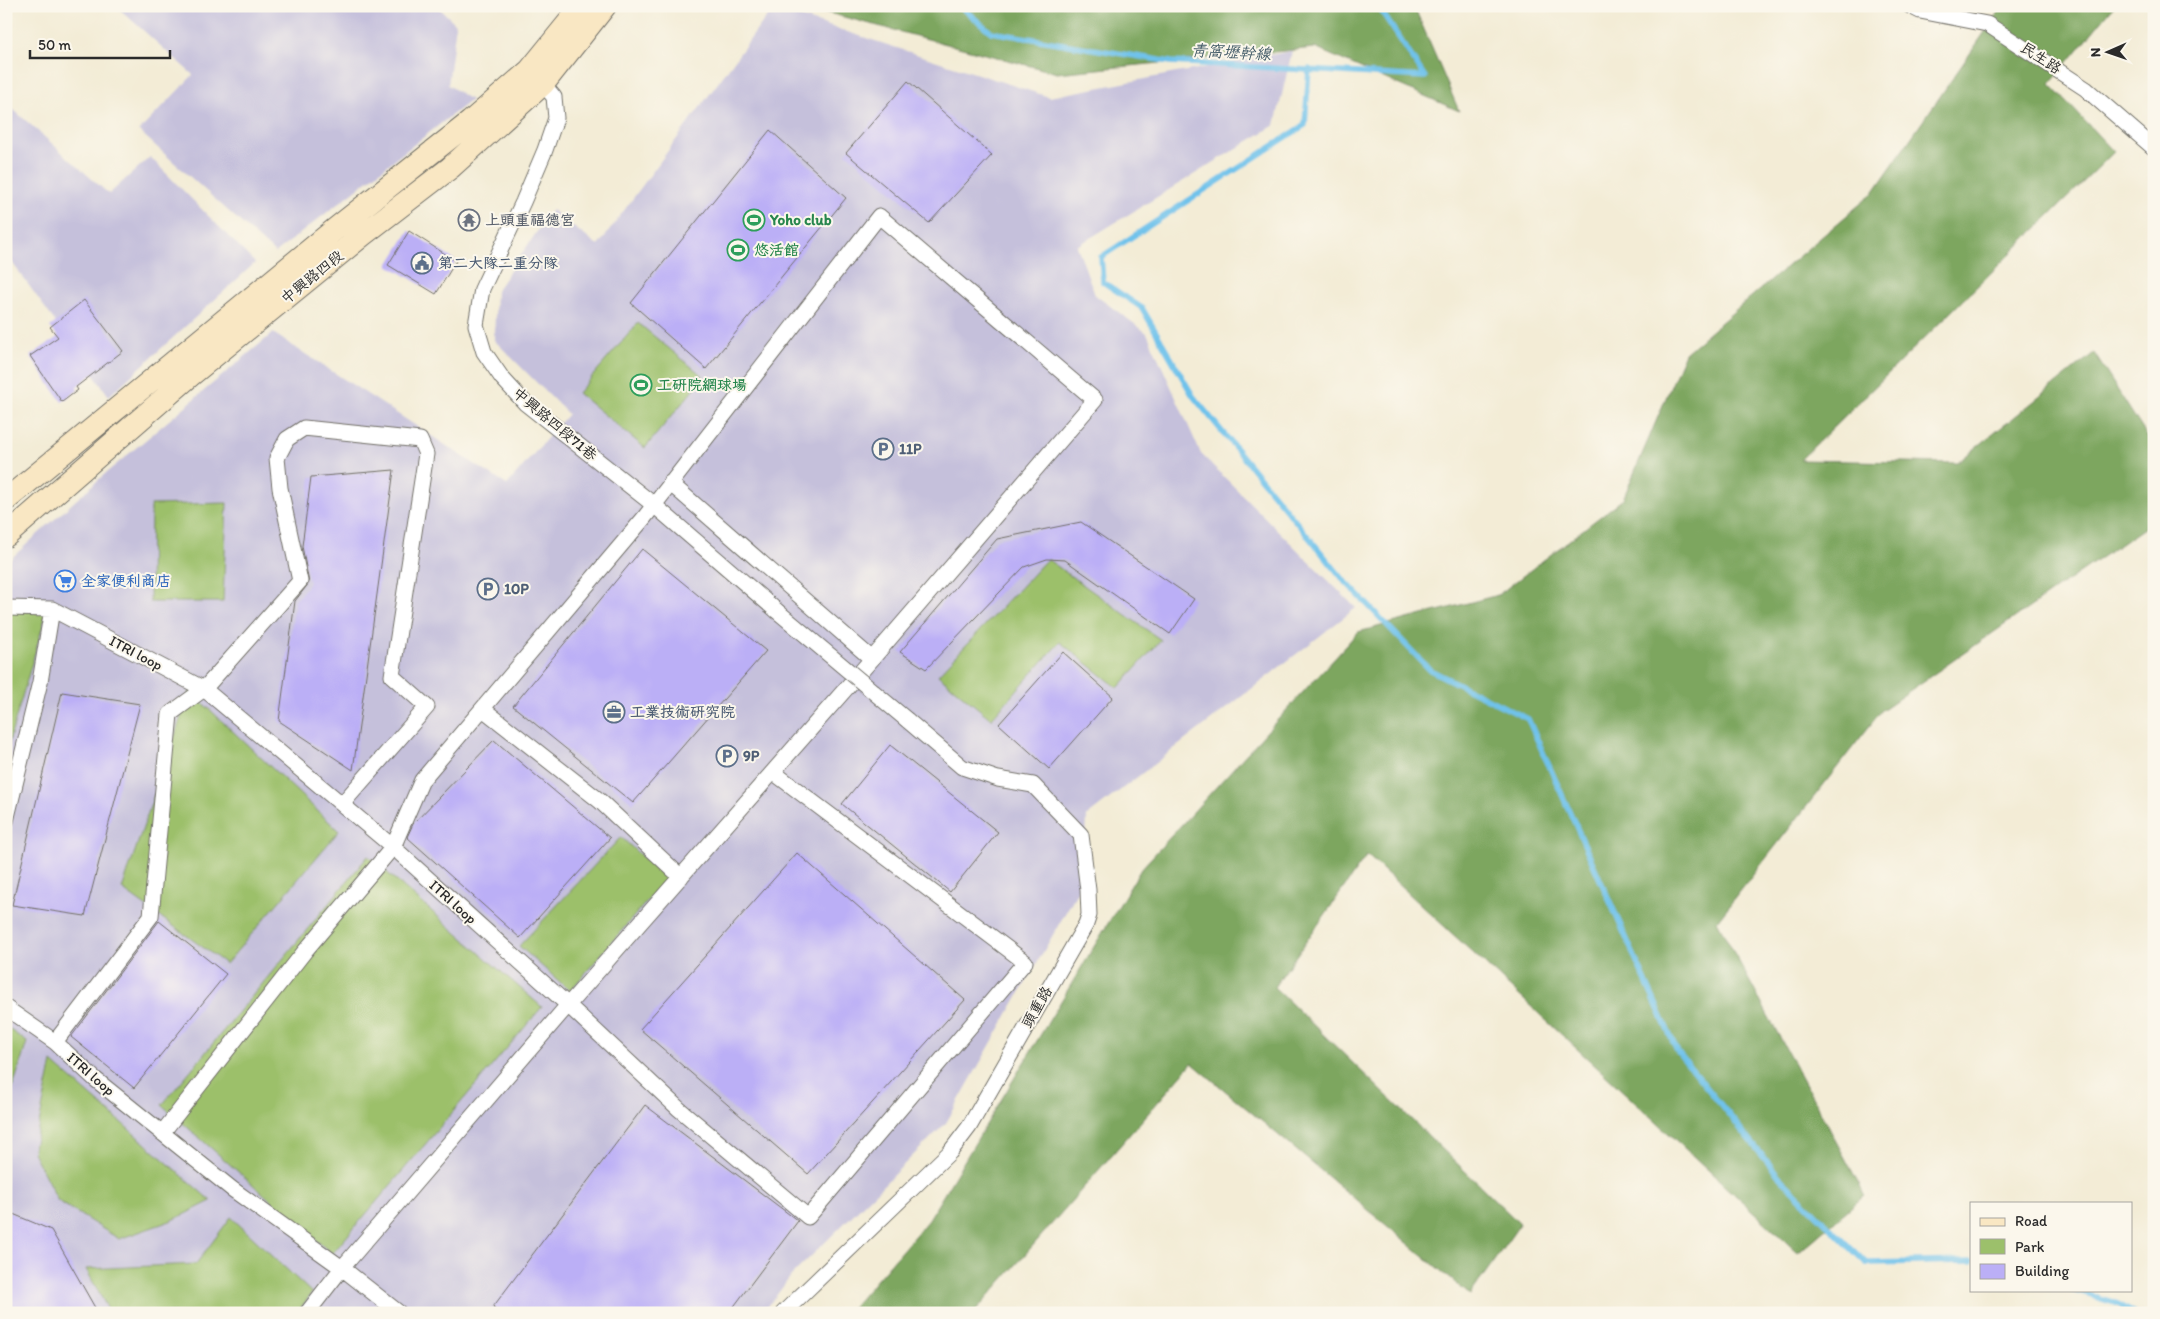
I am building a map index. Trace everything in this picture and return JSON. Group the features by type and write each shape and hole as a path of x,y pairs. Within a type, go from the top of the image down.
{"main road":[{"name":"中興路四段","path":"6,500 334,230 470,122 537,76 582,6"},
{"name":"中興路四段","path":"6,536 191,374 364,234 450,168 605,6"}],"street":[{"name":"民生路","path":"1910,6 1920,12 1988,24 2086,89 2154,148"},
{"name":"中興路四段71巷","path":"537,76 554,96 556,118 523,202 482,289 476,325 484,352 502,378 525,403 654,505 777,611"},
{"path":"162,1133 305,951 393,847 422,780 654,505 879,216 1095,400 872,659 568,1006 342,1268 307,1313"},
{"path":"55,1042 152,916 170,714 204,689 300,580 280,488 277,458 287,438 304,428 420,440 426,454 392,676 427,707 342,804"},
{"path":"670,483 872,659"},
{"name":"ITRI loop","path":"6,608 52,609 204,689 393,847 679,1109 808,1216 1025,962 773,772"},
{"path":"6,821 40,682 52,609"},
{"name":"頭重路","path":"777,611 962,767 998,779 1033,785 1081,835 1089,914 1086,924 968,1127 954,1146 883,1218 783,1313"},
{"path":"483,709 600,801 681,877"},
{"name":"ITRI loop","path":"6,1008 55,1042 95,1080 232,1189 342,1268 400,1313"}],"shaded area":[{"path":"116,6 437,6 456,24 448,85 471,100 275,253 139,131 193,75"},
{"name":"工業技術研究院","path":"773,8 1049,97 1292,51 1275,125 1077,246 1095,295 1147,333 1201,454 1356,608 1087,816 1084,880 946,1123 791,1276 763,1313 6,1313 6,563 106,473 273,333 507,485 568,414 494,340 496,291 552,210 598,246"},
{"path":"6,103 109,194 150,157 255,263 109,396 6,254"}],"green space":[{"path":"802,6 1414,6 1459,111 1315,48 1057,73"},
{"path":"2003,6 2114,6 2050,84 2114,152 1800,460 1957,463 2094,353 2154,447 2154,521 1882,710 1717,921 1865,1195 1798,1253 1367,855 1274,987 1520,1224 1470,1295 1192,1063 974,1313 848,1313 929,1219 1141,869 1358,632 1498,595 1623,499 1685,353 1872,194"},
{"name":"工研院網球場","path":"638,323 704,377 645,448 578,393"},
{"path":"227,503 223,602 150,602 151,505"},
{"path":"1047,559 1161,640 1118,688 1060,642 991,719 938,675"},
{"path":"6,606 48,608 6,752"},
{"path":"190,691 339,831 226,964 122,889"},
{"path":"621,837 666,879 570,991 519,946"},
{"path":"368,856 542,1007 332,1254 162,1105"},
{"path":"6,1027 27,1042 6,1110"},
{"path":"52,1062 211,1201 173,1220 119,1239 58,1201 33,1152"},
{"path":"231,1217 312,1293 297,1313 110,1313 86,1269 196,1264"}],"building":[{"path":"908,81 992,155 929,223 846,153"},
{"name":"悠活館","path":"770,130 846,198 706,369 631,303"},
{"name":"第二大隊二重分隊","path":"409,231 456,261 436,294 388,265"},
{"path":"84,300 123,351 76,387 78,390 62,402 30,356 58,337 50,327"},
{"path":"394,470 353,770 279,721 295,601 309,583 302,546 311,477"},
{"path":"1081,522 1194,599 1170,634 1065,560 1047,559 1024,567 926,669 900,652 997,539"},
{"path":"642,549 766,651 633,803 513,706"},
{"path":"1063,652 1113,697 1049,769 999,724"},
{"path":"62,692 140,704 85,916 12,905"},
{"path":"494,740 610,838 520,938 407,837 413,824"},
{"path":"890,745 998,832 950,892 842,804"},
{"path":"797,853 965,1000 808,1174 640,1029"},
{"path":"159,921 226,974 134,1088 71,1037"},
{"path":"645,1105 798,1221 729,1313 501,1313 493,1307"},
{"path":"6,1211 51,1230 98,1313 10,1313 6,1307"}],"waterway":[{"name":"青窩壢幹線","path":"960,6 991,32 1171,62 1425,77 1378,6"},
{"path":"1309,69 1305,125 1101,257 1103,282 1142,308 1193,396 1343,579 1430,670 1528,719 1677,1051 1783,1181 1866,1263 1970,1261"},
{"path":"2079,1292 2119,1304 2133,1313"}],"place":[{"name":"上頭重福德宮","path":"469,220"},
{"name":"Yoho club","path":"754,220"},
{"name":"悠活館","path":"738,250"},
{"name":"第二大隊二重分隊","path":"422,263"},
{"name":"工研院網球場","path":"641,385"},
{"name":"11P","path":"883,449"},
{"name":"全家便利商店","path":"65,581"},
{"name":"10P","path":"488,589"},
{"name":"工業技術研究院","path":"614,712"},
{"name":"9P","path":"727,756"}]}
